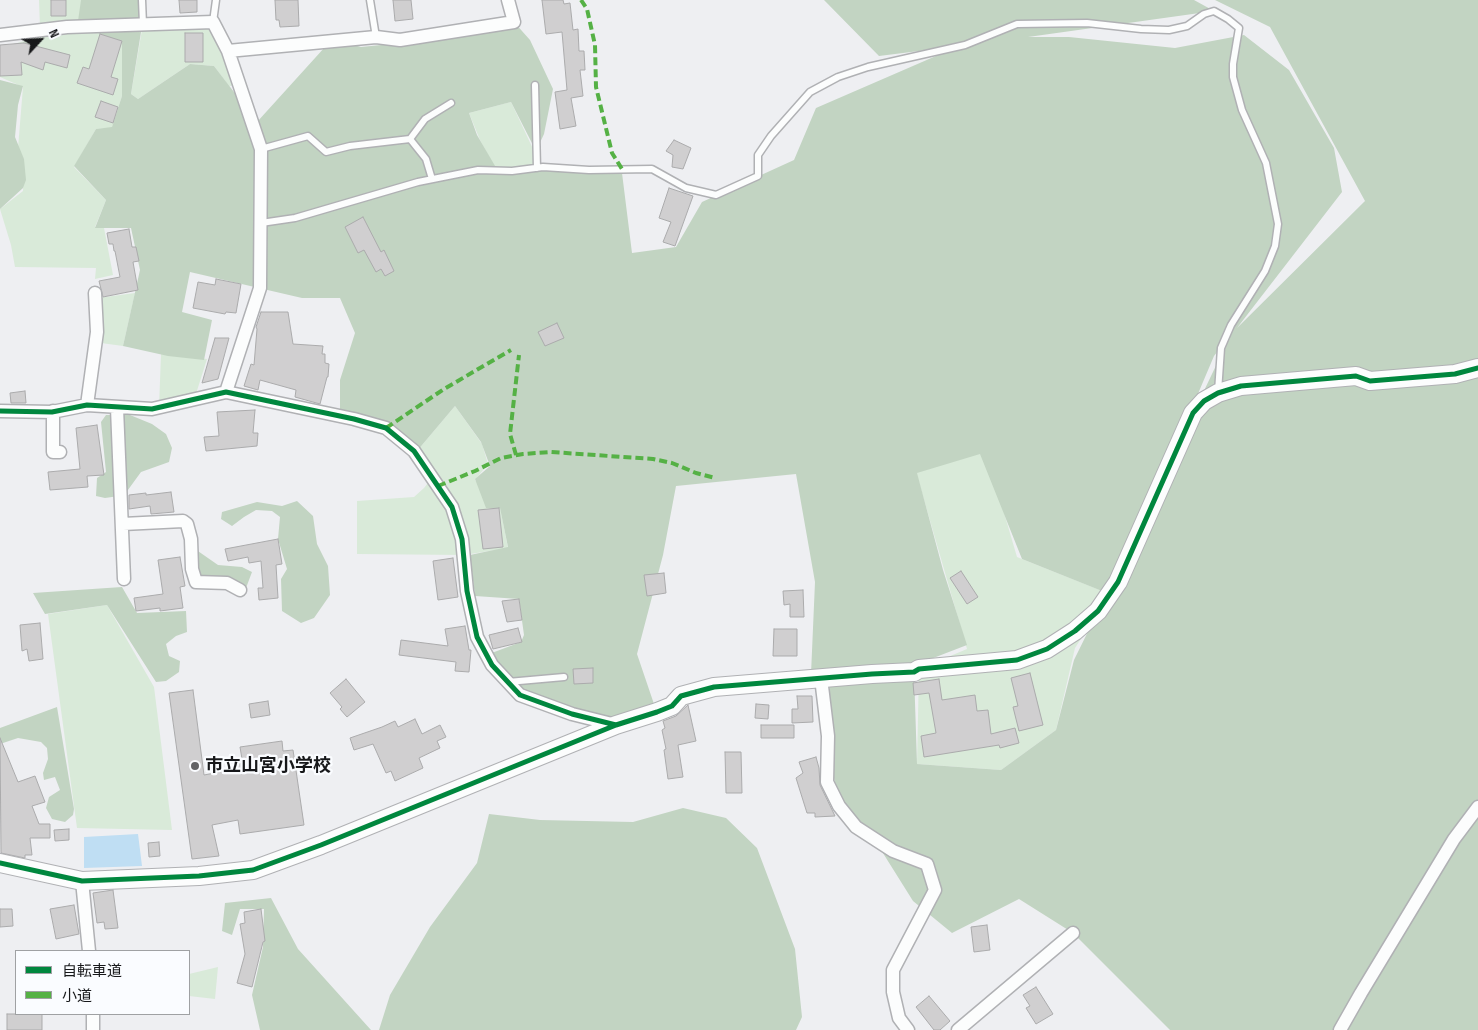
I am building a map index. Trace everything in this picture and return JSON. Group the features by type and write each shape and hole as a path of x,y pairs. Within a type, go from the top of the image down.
{"street":[{"path":"228,51 376,37 400,40 514,22 508,0"},
{"path":"0,35 67,27 213,22 228,51 261,149 260,288 226,392"},
{"path":"86,405 97,332 95,293"},
{"path":"0,863 82,881 198,876 253,870 321,845 616,725 672,706 681,696 714,687 914,672 919,669 1017,660 1047,649 1075,631 1098,611 1118,582 1193,413 1204,401 1218,393 1241,386 1356,376 1370,381 1455,374 1478,368"},
{"path":"0,411 53,412 86,405 152,410 226,392 354,419 386,428 414,451 452,507 462,539 467,591 477,637 492,665 520,695 572,714 616,725"},
{"path":"117,408 124,579"},
{"path":"53,412 53,452 60,452"},
{"path":"122,524 169,520 184,521 187,524 191,538 192,569 196,582 227,583 240,590"},
{"path":"821,678 828,736 827,782 839,806 856,827 893,851 927,864 935,890 893,970 892,992 899,1018 908,1030"},
{"path":"1340,1030 1454,838 1478,807"},
{"path":"82,881 89,950"},
{"path":"958,1030 1074,933"},
{"path":"93,1015 93,1030"}],"lane":[{"path":"142,0 143,24"},
{"path":"213,22 216,0"},
{"path":"370,0 376,37"},
{"path":"261,223 295,218 432,179 478,170 512,171 537,168 652,169 686,188 716,195 758,176 758,155 771,136 810,92 838,77 868,67 965,45 1017,24 1087,23 1169,30 1187,26 1204,14 1214,11 1228,18 1238,28 1233,77 1242,110 1266,163 1278,224 1275,246 1265,271 1231,325 1221,348 1218,393"},
{"path":"535,85 537,168"},
{"path":"261,149 308,136 326,152 350,146 410,139 425,119 451,103"},
{"path":"410,139 426,160 432,179"},
{"path":"508,682 564,677"}],"green space":[{"path":"39,0 83,0 122,41 122,96 112,128 96,129 74,167 106,200 95,227 104,228 113,275 95,279 96,268 15,267 11,245 0,209 23,191 24,160 18,148 23,87 0,77 0,48 31,39 40,27"},
{"path":"81,0 139,0 142,26 131,94 138,99 190,64 214,66 257,122 325,47 340,41 361,47 391,44 514,22 530,40 553,89 544,134 536,151 511,102 469,113 477,135 498,171 560,167 589,170 621,165 632,253 676,247 702,202 794,160 816,108 959,46 879,56 824,0 1194,0 1214,11 1028,37 1069,37 1175,48 1244,35 1289,70 1334,148 1342,192 1237,328 1365,201 1270,27 1215,0 1478,0 1478,1030 1170,1030 1073,933 1019,899 952,933 913,901 871,834 837,796 828,742 830,677 914,672 917,764 1001,770 1056,730 1074,660 1107,593 1022,559 980,454 917,473 943,570 967,645 910,667 811,674 815,582 796,474 676,486 663,555 637,654 655,707 616,725 520,695 489,654 521,642 524,635 519,599 475,596 470,555 508,547 500,508 486,508 475,479 490,466 481,442 455,406 417,451 385,427 340,414 340,380 355,333 340,298 302,298 190,272 182,312 212,320 204,360 168,356 123,346 140,270 131,228 95,228 106,200 74,166 96,129 112,127 122,96 122,41 100,34 78,21","holes":["1231,334 1173,456 1214,356"]},
{"path":"213,22 239,85 229,86 214,66 190,64 138,99 131,94 143,24"},
{"path":"0,80 23,86 18,105 15,137 24,159 26,180 23,188 0,209"},
{"path":"511,102 542,168 496,170 480,140 469,113"},
{"path":"135,293 123,346 101,343 98,298"},
{"path":"161,354 207,359 195,397 159,408"},
{"path":"455,406 482,444 488,464 475,480 500,507 508,548 464,555 357,554 357,501 414,497 424,488 432,478 417,451"},
{"path":"106,415 130,415 152,424 166,434 172,448 169,462 141,472 125,494 105,498 96,496 97,478 106,472 101,422"},
{"path":"985,448 1017,557 1110,594 1075,648 1056,730 1001,770 917,764 919,669 967,649 916,472"},
{"path":"297,501 313,516 317,544 328,566 330,595 314,618 301,623 282,611 281,579 287,569 278,539 280,517 272,511 256,510 232,526 221,519 222,512 257,502 282,506"},
{"path":"195,549 218,565 242,567 252,572 246,588 199,578"},
{"path":"122,587 137,613 186,611 187,632 176,636 166,644 169,656 180,661 179,672 166,681 156,682 107,605 45,614 33,593"},
{"path":"107,605 154,687 172,830 77,828 48,614"},
{"path":"57,707 74,809 73,815 65,822 52,819 46,808 49,797 60,790 55,777 44,780 43,773 48,759 47,748 41,742 18,738 0,744 0,728"},
{"path":"683,808 726,818 757,848 795,949 802,1017 796,1030 379,1030 390,995 430,927 477,863 489,814 540,820 633,822"},
{"path":"271,898 298,949 371,1030 260,1030 252,995 263,947 264,909 240,909 232,935 222,931 225,903"},
{"path":"218,967 215,999 190,996 190,974"}],"water":[{"path":"138,834 142,866 84,868 84,837"}],"building":[{"path":"51,0 66,0 66,16 51,16"},
{"path":"179,0 197,0 197,12 180,13"},
{"path":"275,0 298,0 299,26 280,27 279,20 276,20"},
{"path":"393,0 411,0 413,19 395,21"},
{"path":"542,0 563,0 564,4 570,3 573,30 578,29 579,51 584,51 585,70 580,70 583,96 571,98 576,126 560,129 555,92 567,90 562,32 546,34"},
{"path":"185,33 203,33 203,62 185,62"},
{"path":"100,34 122,41 111,77 118,79 113,95 77,83 83,67 89,69"},
{"path":"24,43 70,55 67,68 45,62 43,70 21,62 22,75 0,76 0,45"},
{"path":"101,101 118,107 113,123 95,117"},
{"path":"674,140 691,148 683,169 672,167 673,155 666,151"},
{"path":"669,188 693,196 675,246 663,242 671,222 659,218"},
{"path":"363,217 381,252 384,250 394,271 385,276 381,269 376,272 364,250 358,253 345,227"},
{"path":"129,229 132,247 136,247 139,261 133,262 138,290 103,297 99,281 120,277 113,244 109,244 107,233"},
{"path":"216,279 241,284 236,313 226,312 225,314 193,308 198,282 215,285"},
{"path":"261,312 288,312 293,344 323,346 322,354 325,354 325,363 329,364 328,377 320,404 295,397 296,390 260,380 258,390 244,386 251,364 254,365 256,327"},
{"path":"557,323 564,338 545,346 538,332"},
{"path":"215,338 229,338 218,379 202,383"},
{"path":"25,391 26,403 11,403 10,393"},
{"path":"255,410 253,433 258,433 257,446 206,451 204,437 219,436 217,412"},
{"path":"97,425 104,475 87,476 88,487 50,490 48,472 80,469 76,428"},
{"path":"171,492 174,512 151,514 150,506 129,509 129,495"},
{"path":"499,508 503,547 483,549 478,510"},
{"path":"278,539 282,564 276,565 278,598 259,600 258,588 263,588 261,561 249,563 248,557 228,561 225,549"},
{"path":"180,557 185,586 180,587 183,608 160,611 160,608 136,611 134,598 163,594 158,560"},
{"path":"453,558 458,597 438,600 433,561"},
{"path":"961,571 978,597 967,604 950,578"},
{"path":"664,573 666,593 647,596 644,575"},
{"path":"803,590 804,617 790,617 790,604 784,605 783,591"},
{"path":"519,599 522,620 507,622 502,601"},
{"path":"40,623 43,659 29,661 27,649 22,651 20,625"},
{"path":"465,626 469,650 471,650 469,672 455,671 456,662 399,655 401,640 448,646 445,629"},
{"path":"518,628 522,642 493,649 489,635"},
{"path":"774,629 797,629 797,656 773,656"},
{"path":"593,668 593,683 574,684 573,669"},
{"path":"1030,673 1043,725 1019,731 1013,707 1018,706 1011,678"},
{"path":"346,679 365,702 347,717 340,709 342,707 330,693"},
{"path":"939,679 942,700 975,695 977,711 988,710 991,734 1015,728 1019,743 1000,748 999,745 924,757 921,736 936,733 929,693 914,695 913,683"},
{"path":"193,690 204,775 231,770 229,761 242,759 240,747 282,741 283,751 293,750 304,825 240,834 238,820 212,825 219,856 192,859 169,693"},
{"path":"797,696 812,696 813,722 792,723 792,709 798,709"},
{"path":"268,701 270,715 251,718 249,704"},
{"path":"756,704 769,705 768,719 755,718"},
{"path":"688,705 696,741 678,745 683,777 668,779 664,750 666,749 662,730 665,728 663,721 676,716"},
{"path":"415,719 422,734 440,725 446,737 437,741 440,748 419,758 423,768 395,781 391,771 386,773 373,744 354,750 350,738 395,721 398,727"},
{"path":"761,725 794,725 794,738 761,738"},
{"path":"0,738 18,782 35,776 45,802 32,806 39,824 50,824 50,838 30,838 32,855 25,855 25,858 1,853"},
{"path":"725,752 741,752 742,793 726,793"},
{"path":"816,757 820,785 835,816 815,817 815,813 807,813 796,778 803,773 799,762"},
{"path":"69,829 69,840 55,841 54,830"},
{"path":"159,842 160,856 149,857 148,843"},
{"path":"113,890 118,928 105,929 104,922 97,923 93,893"},
{"path":"74,905 79,934 56,939 50,909"},
{"path":"0,909 12,909 13,926 0,927"},
{"path":"261,909 265,941 263,942 252,987 237,983 245,954 240,924 245,923 244,912"},
{"path":"987,925 990,950 974,952 971,927"},
{"path":"1036,987 1053,1014 1036,1024 1026,1008 1030,1006 1023,995"},
{"path":"929,996 950,1021 940,1030 934,1030 916,1007"},
{"path":"7,1014 42,1015 42,1030 7,1030"}],"marked path":[{"path":"581,0 587,9 595,45 596,87 612,153 622,169"},
{"path":"386,428 444,389 511,350"},
{"path":"516,455 510,434 519,355"},
{"path":"438,486 501,458 551,452 653,459 672,463 696,473 715,478"}],"cycle path":[{"path":"0,863 82,881 199,876 253,870 321,845 616,725 672,706 681,696 714,687 914,672 919,669 1017,660 1047,649 1075,631 1098,611 1118,582 1193,413 1204,401 1218,393 1241,386 1356,376 1370,381 1455,374 1478,368"},
{"path":"0,411 52,412 87,405 152,409 226,392 354,419 386,428 414,451 452,507 462,539 467,591 477,637 492,665 520,695 572,714 616,725"}],"place":[{"name":"市立山宮小学校","path":"195,766"}]}
